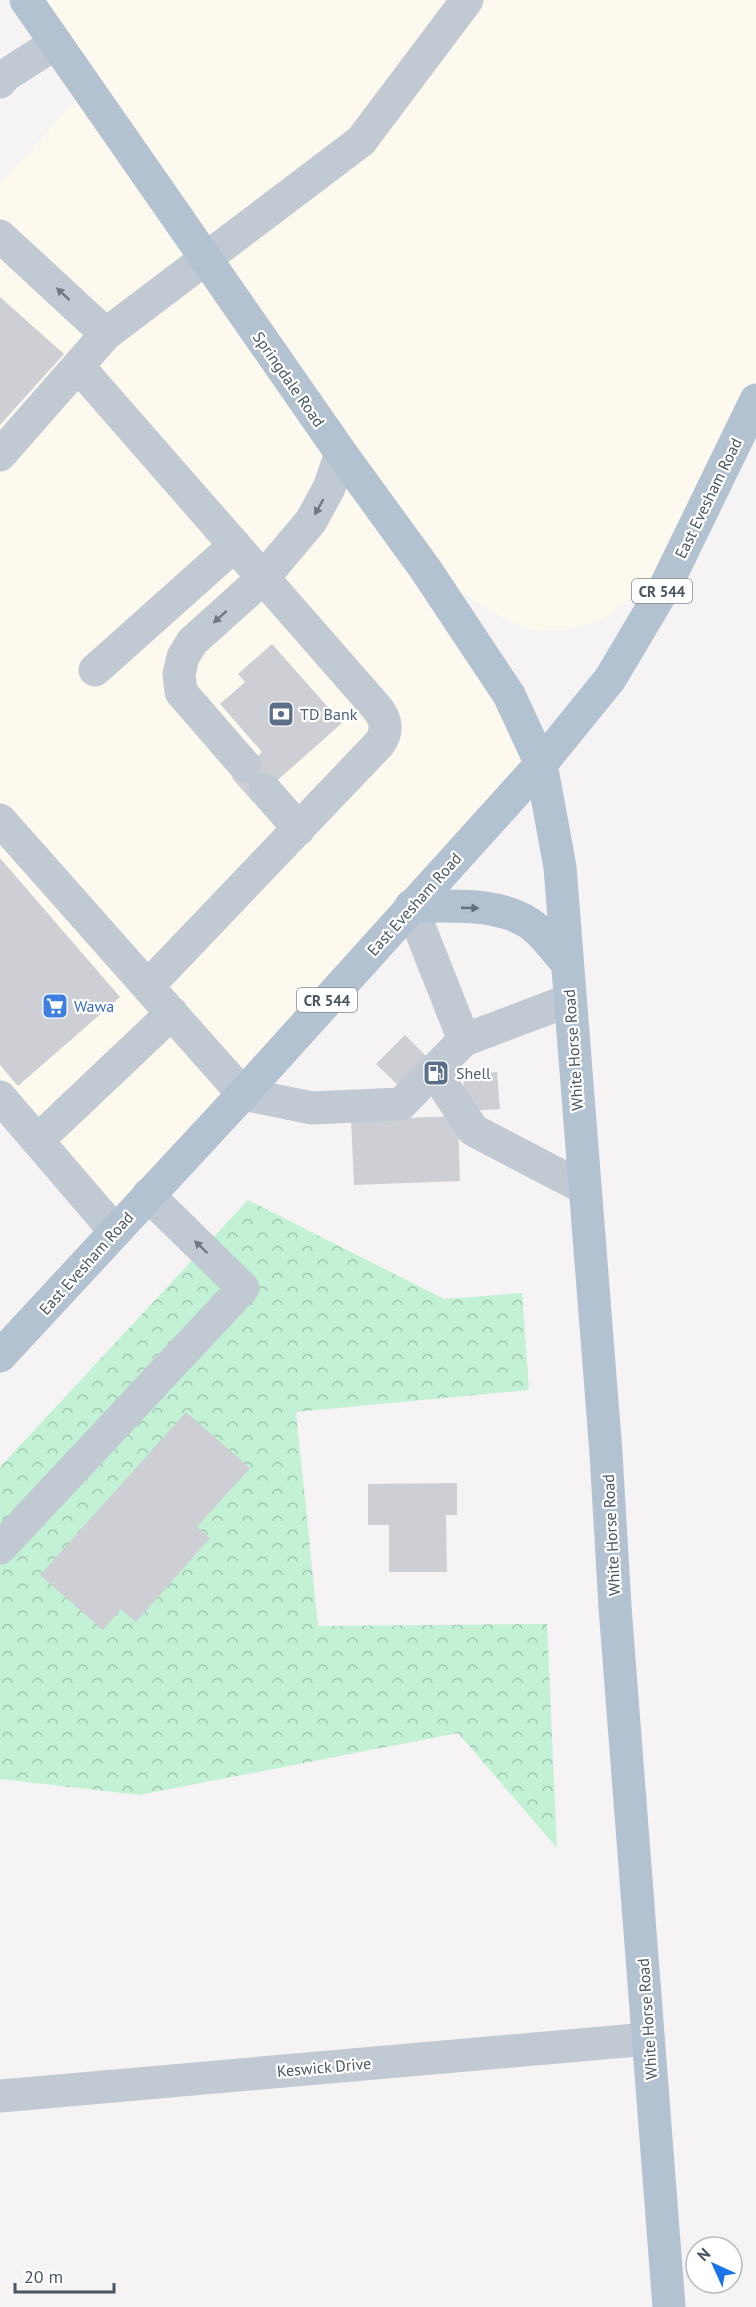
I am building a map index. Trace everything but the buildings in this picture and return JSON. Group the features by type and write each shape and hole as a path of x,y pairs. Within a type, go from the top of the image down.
{"main road":[{"name":"Springdale Road","path":"26,0 341,453 426,570 509,695 541,764"},
{"name":"East Evesham Road","path":"0,1356 243,1094 541,764 610,679 667,583 756,400"},
{"name":"White Horse Road","path":"541,764 560,867 669,2307"},
{"path":"411,906 485,908 508,912 531,924 567,963"}],"street":[{"path":"0,455 106,334 361,141 467,0"},
{"path":"0,82 6,75 56,43"},
{"path":"0,236 106,334"},
{"path":"78,366 377,708 385,722 384,737 379,744 148,986"},
{"path":"298,829 181,692 179,674 183,657 192,642 263,578 311,521 329,488 341,453"},
{"path":"94,670 235,545"},
{"path":"0,820 243,1094 312,1108 401,1104 464,1040 570,1000"},
{"path":"411,906 464,1040"},
{"path":"38,1140 172,1013"},
{"path":"434,1071 473,1130 584,1188"},
{"path":"0,1097 115,1231"},
{"path":"0,1548 243,1288 148,1195"},
{"name":"Keswick Drive","path":"0,2096 648,2039"}],"shaded area":[{"path":"26,0 756,0 756,400 685,547 621,606 602,620 567,630 537,631 508,621 433,576 541,764 115,1231 0,1097 0,184 87,88"}],"green space":[{"path":"248,1200 444,1299 522,1293 529,1390 296,1412 318,1626 547,1624 557,1848 458,1733 139,1795 0,1779 0,1467"}],"place":[{"name":"TD Bank","path":"281,714"},
{"name":"Wawa","path":"55,1006"},
{"name":"Shell","path":"436,1073"}]}
